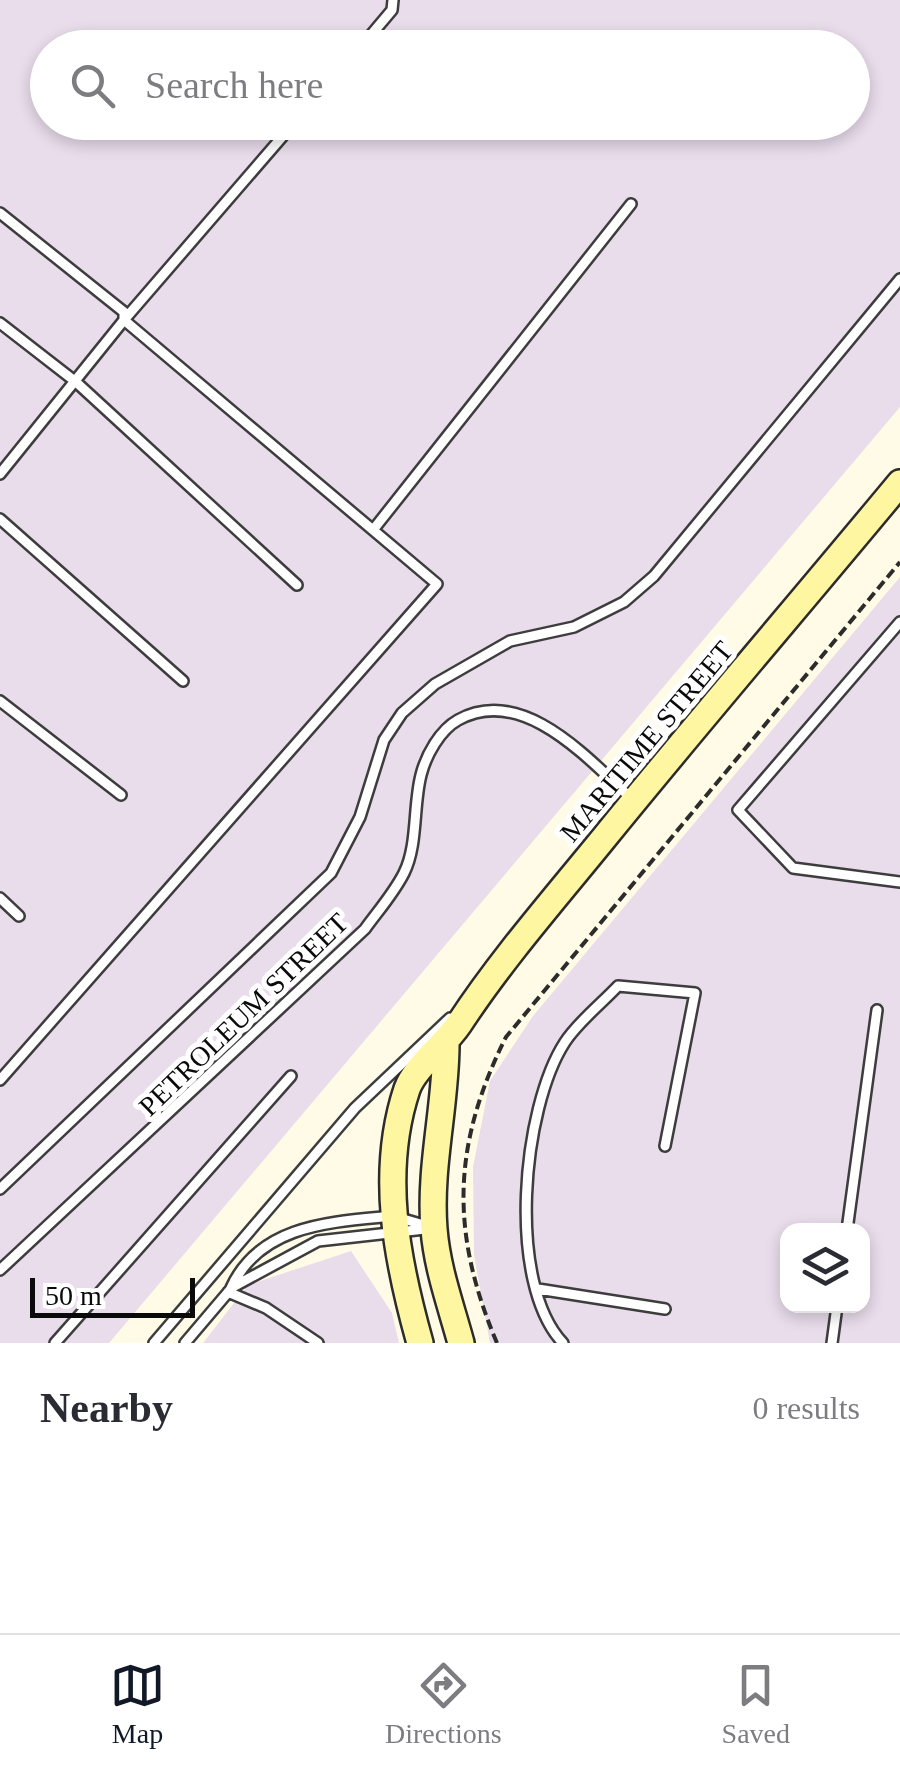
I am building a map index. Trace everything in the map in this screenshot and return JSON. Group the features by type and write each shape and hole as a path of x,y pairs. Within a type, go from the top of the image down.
{"main road":[{"name":"MARITIME STREET","path":"420,1343 394,1225 396,1147 408,1085 446,1044 484,986 634,802 900,483"},
{"path":"446,1044 446,1092 435,1148 434,1228 461,1343"}],"lane":[{"path":"375,30 392,10 393,0"},
{"path":"0,474 124,320 279,140"},
{"path":"373,530 631,204"},
{"path":"0,213 124,312 124,320 437,584 0,1080"},
{"path":"0,1189 331,873 360,817 384,740 402,712 435,684 510,641 574,627 634,594 654,576 900,278"},
{"path":"0,323 76,382 297,585"},
{"path":"0,519 183,682"},
{"path":"900,622 738,810 793,868 900,882"},
{"path":"0,701 120,794"},
{"name":"PETROLEUM STREET","path":"0,1270 365,929 405,871 421,774 431,749 451,724 476,710 504,709 536,721 582,753 634,802"},
{"path":"0,898 19,916"},
{"path":"154,1343 355,1108 484,986"},
{"path":"563,1343 554,1333 530,1269 523,1194 546,1088 565,1042 618,986 695,993 665,1146"},
{"path":"848,1223 877,1010"},
{"path":"55,1343 291,1076"},
{"path":"185,1343 229,1290 254,1252 290,1232 394,1225 434,1228"},
{"path":"229,1290 318,1241 394,1225 434,1228"},
{"path":"538,1289 665,1309"},
{"path":"229,1290 266,1308 318,1343"},
{"path":"832,1343 836,1313"}],"path":[{"path":"497,1343 481,1305 468,1252 462,1179 474,1110 500,1050 544,988 900,562"}],"shaded area":[{"path":"0,0 900,0 900,407 109,1343 0,1343"},
{"path":"900,577 900,1343 490,1343 474,1255 473,1167 490,1081 533,1016"},
{"path":"351,1251 392,1313 399,1343 203,1343 248,1285"}]}
